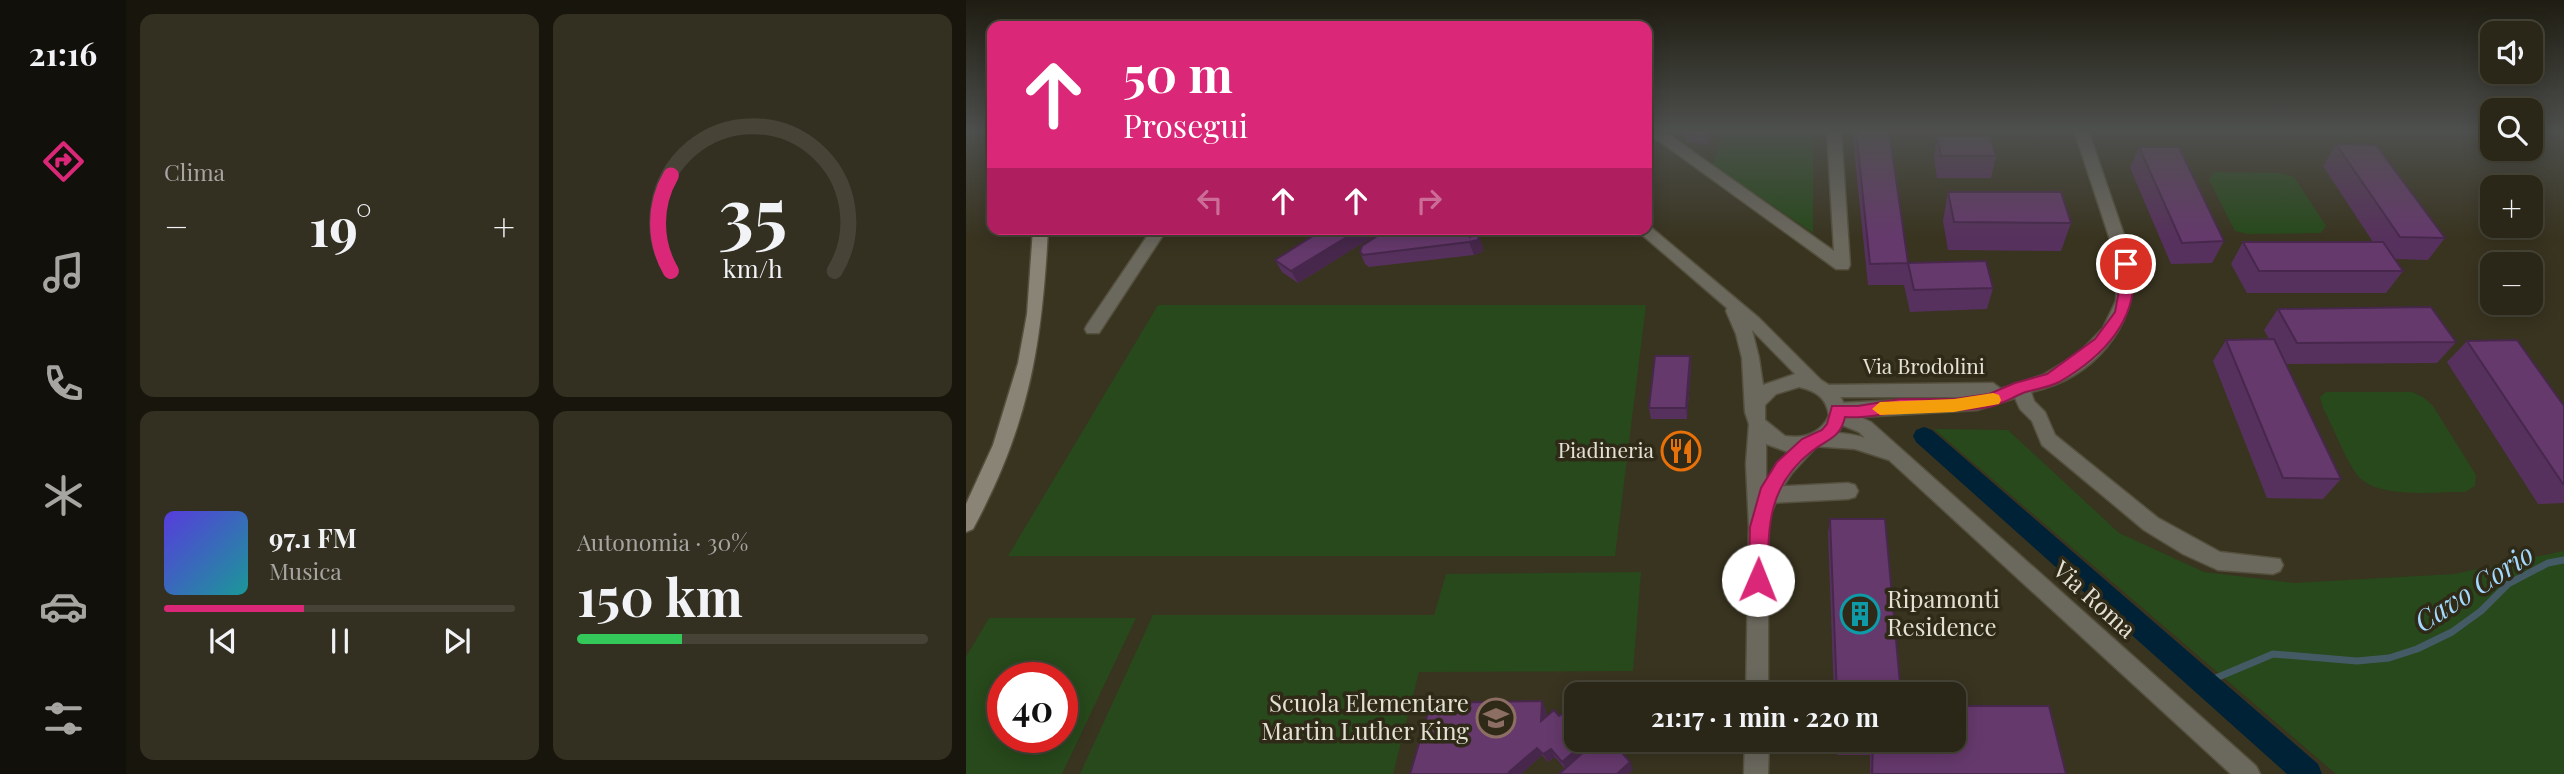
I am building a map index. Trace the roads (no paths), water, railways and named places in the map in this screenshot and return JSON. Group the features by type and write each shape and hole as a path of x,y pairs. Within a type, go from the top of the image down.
{"main road":[{"path":"966,523 996,462 1028,361 1041,235"}],"street":[{"path":"1711,166 1842,265 1836,166"},
{"name":"Via Brodolini","path":"1820,386 1974,391 2021,387 2052,379 2078,362 2101,343 2122,313 2128,280 2126,264 2093,166"},
{"path":"1093,328 1156,235"},
{"path":"1652,235 1790,356 1835,400 1838,413 1828,435 1813,443 1783,467 1768,495 1759,527"},
{"path":"1728,302 1744,327 1754,368 1759,527 1757,682"},
{"path":"1813,443 1783,443 1763,431 1756,416 1759,398 1776,384 1799,380 1820,386"},
{"path":"2021,387 2026,404 2039,417 2048,440 2151,524 2190,548 2218,561 2273,565"},
{"name":"Via Brodolini","path":"1838,413 1900,406 1954,406 1992,400 2021,387"},
{"name":"Via Roma","path":"1838,413 1865,428 2248,774"},
{"name":"Via Roma","path":"1813,443 1855,442 1877,448 1904,464"},
{"path":"1768,495 1848,491"},
{"path":"1756,774 1757,752"}],"waterway":[{"path":"1924,436 2308,774"},
{"name":"Cavo Corio","path":"2204,683 2273,654 2357,661 2389,658 2417,649 2452,632 2481,611 2508,584 2548,563 2564,560"}],"place":[{"name":"Piadineria","path":"1681,451"},
{"name":"Ripamonti Residence","path":"1860,614"},
{"name":"Scuola Elementare Martin Luther King","path":"1496,718"}]}
